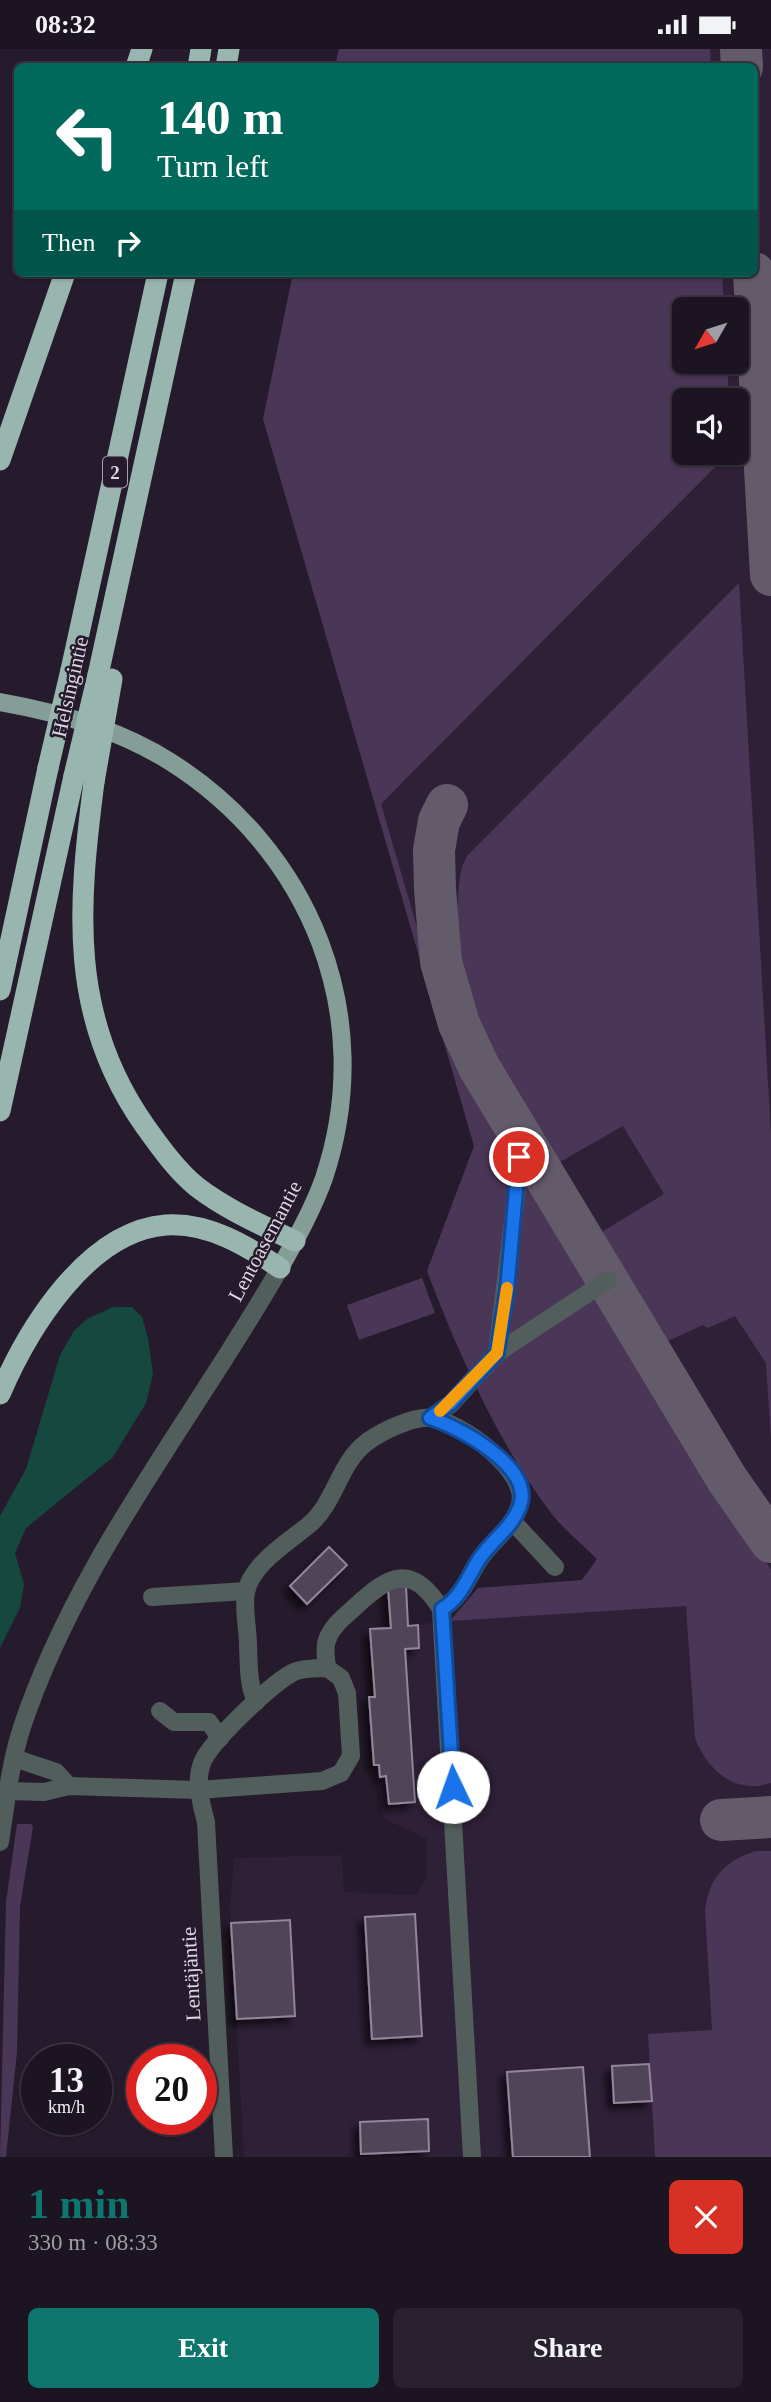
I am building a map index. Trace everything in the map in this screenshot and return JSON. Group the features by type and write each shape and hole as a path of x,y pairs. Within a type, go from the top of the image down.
{"highway":[{"path":"0,460 64,277"},
{"name":"Helsingintie","path":"0,990 157,277"},
{"name":"Helsingintie","path":"0,1111 84,779 141,482 185,277"},
{"path":"84,779 82,879 87,992 113,1070 134,1110 161,1149 196,1186 230,1209 295,1241"},
{"path":"0,1394 37,1326 61,1293 100,1252 122,1239 166,1225 187,1227 228,1238 280,1268"}],"main road":[{"name":"Lentoasemantie","path":"0,702 43,710 119,736 167,759 195,778 250,826 276,857 303,901 332,977 343,1056 337,1122 324,1178 280,1268"}],"street":[{"path":"497,1353 513,1235 520,1135"},
{"name":"Lentoasemantie","path":"0,1842 7,1791 22,1728 63,1625 110,1540 280,1268"},
{"path":"256,1702 250,1688 246,1591 275,1550 313,1522 349,1458 369,1441 399,1426 430,1418 451,1403 497,1353 608,1280"},
{"path":"430,1418 453,1425 504,1462 519,1483 521,1502 513,1522 481,1556 456,1599 442,1609"},
{"path":"513,1522 555,1567"},
{"path":"327,1668 326,1642 336,1625 377,1587 391,1578 407,1577 422,1584 442,1609 472,2157"},
{"path":"152,1597 246,1591"},
{"path":"7,1791 44,1792 69,1786 198,1790 322,1781 341,1773 351,1756 347,1693 341,1678 327,1668 297,1670 277,1682 220,1738 202,1763 198,1790"},
{"path":"160,1711 174,1722 209,1722 220,1738"},
{"path":"14,1758 56,1772 69,1786"},
{"name":"Lentäjäntie","path":"198,1790 205,1822 224,2157"}],"shaded area":[{"path":"339,49 771,49 771,2157 244,2157 230,1908 234,1858 342,1855 344,1892 417,1895 427,1875 426,1838 384,1819 374,1765 369,1697 374,1696 369,1628 388,1626 385,1586 406,1585 409,1625 418,1625 450,1619 478,1588 583,1580 597,1559 552,1514 503,1437 451,1334 427,1271 474,1146 263,419 292,277 758,277 758,63 336,63"},
{"path":"339,49 710,49 711,63 336,63"},
{"path":"292,277 722,277 723,297 672,297 672,375 728,375 728,388 672,388 672,465 717,465 381,804 450,1040 466,1076 648,1380 680,1440 710,1484 740,1519 771,1570 771,1783 746,1786 734,1782 715,1769 700,1750 695,1738 686,1606 450,1621 478,1588 582,1580 597,1559 556,1519 513,1457 466,1365 427,1271 474,1146 263,419"},
{"path":"739,583 771,1135 771,1440 766,1363 735,1316 708,1328 703,1325 668,1341 600,1233 664,1194 623,1126 558,1163 487,1039 473,1007 463,973 458,938 459,884 468,855"},
{"path":"422,1278 435,1313 359,1340 347,1305"},
{"path":"113,1307 132,1307 142,1317 153,1374 146,1403 113,1457 26,1528 15,1553 24,1584 20,1608 0,1648 0,1516 26,1469 60,1355 74,1331 87,1319"},
{"path":"17,1824 31,1824 33,1827 20,1907 17,2052 6,2157 0,2157 6,1902"},
{"path":"756,1851 771,1851 771,2157 655,2157 648,2034 712,2030 705,1910 707,1899 715,1880 727,1865"}],"building":[{"path":"329,1547 347,1565 307,1604 290,1586"},
{"path":"406,1586 408,1626 418,1625 419,1648 405,1649 415,1802 389,1804 386,1776 380,1777 379,1765 374,1765 369,1697 375,1697 370,1629 391,1628 388,1587"},
{"path":"415,1914 422,2036 372,2039 365,1917"},
{"path":"290,1920 295,2016 237,2019 231,1923"},
{"path":"649,2064 652,2101 614,2103 612,2066"},
{"path":"583,2067 590,2157 513,2157 507,2072"},
{"path":"428,2119 429,2151 361,2154 360,2122"}],"taxiway":[{"path":"741,49 742,63"},
{"path":"754,277 771,575"},
{"path":"447,805 439,821 434,850 435,889 441,962 459,1024 479,1067 727,1479 771,1542"},
{"path":"721,1820 771,1817"}],"slow traffic":[{"path":"440,1411 482,1372 497,1353 507,1288"}],"route":[{"path":"453,1787 442,1609 456,1599 481,1556 513,1522 521,1502 519,1483 504,1462 453,1425 430,1418 451,1403 497,1353 507,1290 519,1157"}]}
